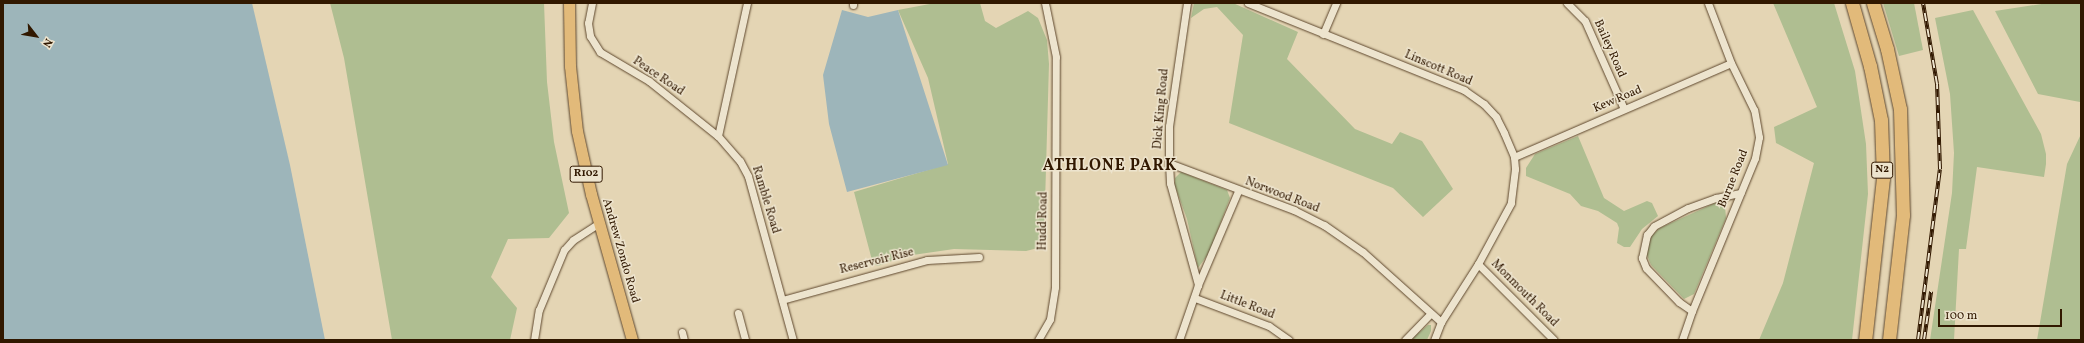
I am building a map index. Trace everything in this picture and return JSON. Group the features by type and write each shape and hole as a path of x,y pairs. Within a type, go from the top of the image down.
{"highway":[{"name":"N2","path":"1852,3 1870,66 1881,120 1882,178 1865,340"},
{"name":"N2","path":"1872,3 1887,49 1900,117 1903,215 1889,340"}],"main road":[{"name":"Andrew Zondo Road","path":"568,3 574,109 582,160 632,340"}],"street":[{"name":"Peace Road","path":"592,3 588,23 590,36 600,52 649,81 718,136"},
{"path":"718,136 747,3"},
{"name":"Hudd Road","path":"1038,340 1050,319 1055,287 1056,57 1045,3"},
{"name":"Dick King Road","path":"1187,3 1171,112 1169,163 1170,183 1198,285"},
{"name":"Linscott Road","path":"1248,3 1474,96 1496,117 1514,157 1514,187 1511,203 1478,264 1441,322 1434,340"},
{"path":"1323,34 1336,3"},
{"name":"Bailey Road","path":"1567,3 1585,21 1624,109"},
{"name":"Burne Road","path":"1682,340 1692,311 1755,158 1759,137 1754,110 1731,63 1708,3"},
{"name":"Kew Road","path":"1514,157 1731,63"},
{"name":"Ramble Road","path":"718,136 740,161 748,176 793,340"},
{"name":"Norwood Road","path":"1169,163 1238,191 1294,210 1338,233 1363,252 1430,314 1441,322"},
{"name":"Dick King Road","path":"1179,340 1195,298 1198,285 1238,191"},
{"path":"1692,311 1678,302 1646,268 1642,258 1647,235 1654,226 1688,208 1716,198 1740,193"},
{"path":"534,340 539,310 564,250 573,240 599,223"},
{"name":"Reservoir Rise","path":"782,300 927,260 979,257"},
{"name":"Monmouth Road","path":"1478,264 1554,340"},
{"name":"Little Road","path":"1195,298 1269,326 1289,340"},
{"path":"738,313 745,340"},
{"path":"1405,340 1430,314"},
{"path":"682,332 684,340"}],"green space":[{"path":"330,3 544,3 547,82 554,142 569,213 549,238 508,239 491,277 517,308 510,340 392,340 344,58"},
{"path":"935,3 980,3 985,21 996,28 1028,11 1038,18 1047,40 1049,64 1044,238 1038,248 1026,251 954,249 906,256 878,266 873,264 854,192 948,164 928,78 898,10"},
{"path":"1194,3 1233,3 1298,32 1287,59 1355,129 1392,144 1400,132 1422,141 1453,189 1423,217 1393,188 1229,123 1243,35 1217,7 1204,9 1191,18"},
{"path":"1773,3 1834,3 1855,71 1866,144 1868,194 1852,340 1759,340 1783,283 1814,163 1776,143 1774,127 1817,107"},
{"path":"1883,3 1914,3 1923,50 1899,56"},
{"path":"2048,3 2081,3 2081,134 2080,102 2038,94 1995,11"},
{"path":"1973,10 2041,134 2046,154 2046,164 2044,177 1977,167 1966,249 1959,249 1954,340 1930,340 1952,193 1954,153 1950,94 1935,18"},
{"path":"2081,134 2081,340 2037,340 2067,164"},
{"path":"1578,136 1604,198 1624,211 1647,201 1652,203 1658,216 1642,229 1630,247 1624,247 1617,243 1619,228 1617,223 1598,211 1581,206 1570,194 1526,176 1526,168 1535,154"},
{"path":"1181,172 1227,190 1230,198 1209,253 1198,268 1187,219 1175,186 1175,178"},
{"path":"1715,203 1725,206 1726,218 1694,294 1684,299 1651,265 1647,255 1648,244 1652,235 1660,228"},
{"path":"1428,325 1431,325 1431,331 1427,340 1410,340"}],"water":[{"path":"3,3 252,3 290,165 325,340 3,340"},
{"path":"842,10 868,17 898,10 948,165 847,192 829,124 823,75"}],"railway":[{"path":"1918,340 1940,169 1937,84 1923,3"},
{"path":"1924,340 1931,292"}],"district":[{"name":"ATHLONE PARK","path":"1110,166"}]}
